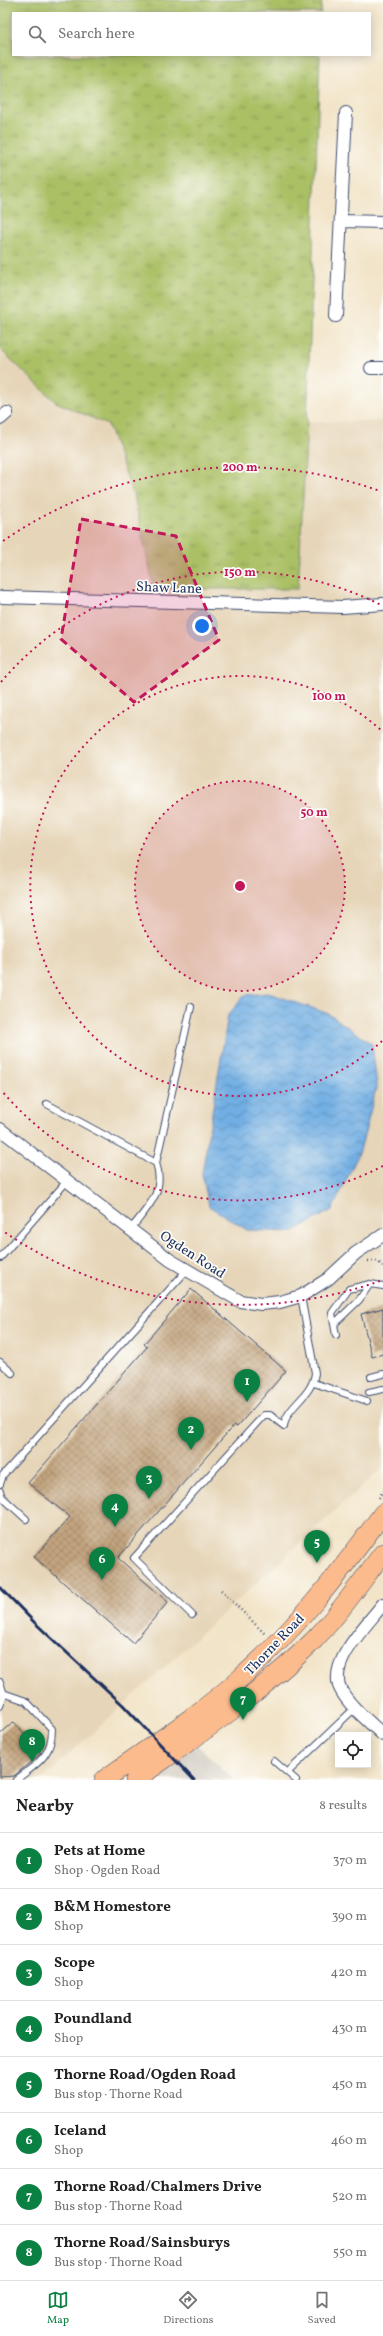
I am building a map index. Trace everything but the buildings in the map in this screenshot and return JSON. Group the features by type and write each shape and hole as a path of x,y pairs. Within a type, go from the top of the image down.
{"highway":[{"name":"Thorne Road","path":"104,1780 227,1690 273,1647 335,1578 379,1508"},
{"name":"Thorne Road","path":"135,1780 256,1692 310,1643 333,1619 383,1553"}],"street":[{"path":"336,316 346,113"},
{"path":"341,221 383,222"},
{"name":"Shaw Lane","path":"1,599 344,607 383,604"},
{"name":"Ogden Road","path":"0,1129 170,1260 240,1301 261,1304 280,1302 301,1296 328,1279 356,1253 383,1235"},
{"path":"383,1604 344,1655 337,1671 340,1689 383,1735"}],"lane":[{"path":"130,1230 159,1190 160,1173 156,1163 191,1007"},
{"path":"47,1104 156,1163"},
{"path":"0,1258 68,1180"},
{"path":"0,1484 3,1475 187,1270"},
{"path":"334,1324 358,1300 370,1284"},
{"path":"336,1335 332,1313 349,1289 370,1284 383,1286"},
{"path":"192,1615 134,1558 264,1415 270,1415 284,1426 287,1416 308,1394 314,1383 315,1373 301,1296"},
{"path":"0,1362 12,1373"},
{"path":"371,1377 383,1374"},
{"path":"314,1383 367,1401"},
{"path":"369,1392 383,1389"},
{"path":"0,1491 2,1496 26,1518"},
{"path":"0,1682 2,1693 0,1706"},
{"path":"0,1701 2,1693"},
{"path":"2,1693 26,1701 52,1729 52,1740 47,1754 16,1780"},
{"path":"288,1772 358,1710"},
{"path":"274,1761 296,1780"}],"path":[{"path":"379,1508 383,1492"},
{"path":"221,1590 266,1635"},
{"path":"262,1640 270,1632"}],"highlighted area":[{"path":"81,519 176,536 219,640 134,702 61,639"}],"shaded area":[{"path":"0,349 56,402 108,425 134,496 298,588 307,422 383,421 383,1467 41,1780 0,1780"},
{"path":"195,1743 234,1780 153,1780"}],"green space":[{"path":"0,0 322,0 321,12 12,12 12,56 320,56 307,422 298,589 154,589 134,496 108,425 56,402 0,349"}],"water":[{"path":"269,993 329,1014 372,1044 377,1085 360,1151 332,1210 292,1232 247,1230 209,1206 202,1174 228,1015 245,995"}],"railway":[{"path":"0,1587 34,1622 123,1705 194,1780"}],"place":[{"name":"Pets at Home","path":"247,1402"},
{"name":"B&M Homestore","path":"191,1450"},
{"name":"Scope","path":"149,1499"},
{"name":"Poundland","path":"115,1527"},
{"name":"Thorne Road/Ogden Road","path":"317,1563"},
{"name":"Iceland","path":"102,1580"},
{"name":"Thorne Road/Chalmers Drive","path":"243,1720"},
{"name":"Thorne Road/Sainsburys","path":"32,1762"}]}
